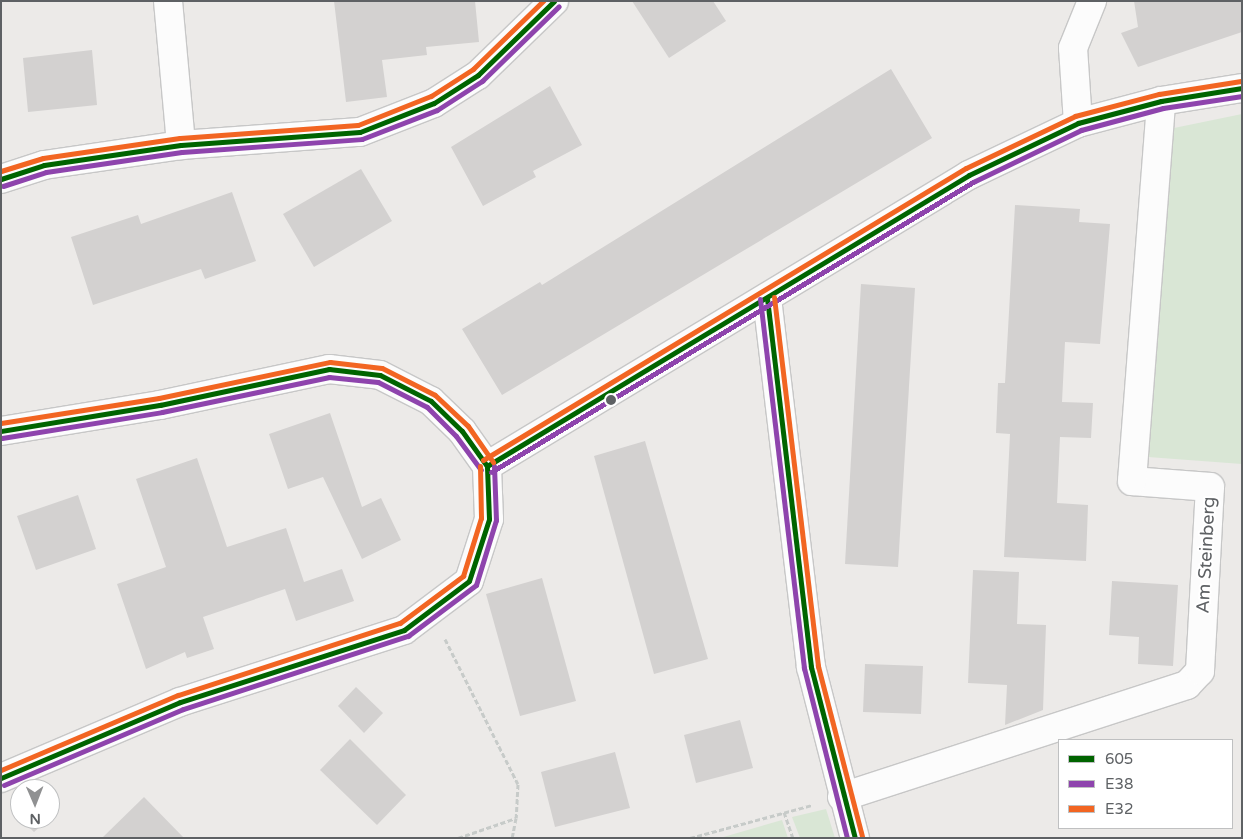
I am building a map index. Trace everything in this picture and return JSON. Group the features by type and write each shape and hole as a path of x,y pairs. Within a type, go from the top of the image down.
{"street":[{"path":"168,1 181,145"},
{"path":"1,179 44,165 181,145 360,132 434,103 478,76 554,1"},
{"path":"1078,122 1073,48 1092,1"},
{"path":"487,466 969,175 1078,122 1161,101 1242,88"},
{"name":"Am Steinberg","path":"842,797 1187,685 1200,672 1210,487 1132,480 1161,101"},
{"path":"767,298 811,667 842,797 855,838"},
{"path":"1,431 160,405 329,369 380,375 431,401 462,431 487,466 488,519 469,581 404,630 180,702 1,778"}],"path":[{"path":"431,611 518,784 516,818 512,838"},
{"path":"690,838 842,797"},
{"path":"784,812 793,838"},
{"path":"458,838 516,818"}],"green space":[{"path":"1242,114 1242,464 1148,457 1170,139 1174,128"},
{"path":"826,809 835,838 800,838 792,817"},
{"path":"782,820 788,838 720,838"}],"building":[{"path":"334,1 475,1 479,42 426,47 427,55 382,60 387,97 346,102"},
{"path":"632,1 713,1 726,21 669,58"},
{"path":"1134,1 1242,1 1242,32 1138,67 1121,33 1138,27"},
{"path":"92,50 97,105 28,112 23,58"},
{"path":"891,69 932,138 502,395 462,329 540,282 542,285"},
{"path":"550,86 582,145 533,171 536,177 483,206 451,147"},
{"path":"361,169 392,221 314,267 283,214"},
{"path":"232,192 256,261 205,279 201,269 93,305 71,237 138,215 141,224"},
{"path":"1015,205 1080,209 1079,222 1110,224 1100,344 1065,342 1062,402 1093,403 1091,438 1060,437 1057,503 1088,505 1086,561 1004,557 1010,434 996,433 998,383 1005,383"},
{"path":"861,284 915,288 898,567 845,564"},
{"path":"330,413 362,507 381,498 401,540 362,559 323,477 288,489 269,434"},
{"path":"645,441 708,659 654,674 594,456"},
{"path":"197,458 227,547 286,528 304,582 342,569 354,601 296,621 285,589 203,617 214,649 187,658 185,652 146,669 117,584 166,567 136,479"},
{"path":"78,495 96,549 36,570 17,516"},
{"path":"973,570 1019,572 1017,624 1046,625 1043,710 1005,725 1007,685 968,683"},
{"path":"542,578 576,701 520,716 486,594"},
{"path":"1112,581 1178,585 1173,666 1138,664 1139,637 1109,635"},
{"path":"865,664 923,666 921,714 863,712"},
{"path":"356,687 383,713 364,733 338,706"},
{"path":"740,720 753,768 696,783 684,735"},
{"path":"350,739 406,795 377,825 320,770"},
{"path":"615,752 630,808 555,827 541,772"},
{"path":"144,797 184,838 102,838"}],"transit line":[{"name":"E32","path":"1,171 43,158 180,138 358,125 431,96 473,69 543,1"},
{"name":"605","path":"1,179 44,165 181,145 360,132 434,103 478,75 554,1"},
{"name":"E38","path":"3,186 46,172 182,152 362,139 437,110 482,81 559,6"},
{"name":"E32","path":"483,460 966,168 1075,116 1159,94 1241,81"},
{"name":"605","path":"487,466 969,175 1078,123 1161,101 1242,88"},
{"name":"E38","path":"491,472 973,182 1081,130 1163,108 1242,96"},
{"name":"E32","path":"774,297 818,666 862,836"},
{"name":"605","path":"767,298 811,667 855,838"},
{"name":"E38","path":"760,299 804,668 847,838"},
{"name":"E32","path":"1,423 159,398 330,362 382,368 435,395 468,426 493,462"},
{"name":"605","path":"1,431 160,405 329,369 380,375 431,401 462,431 487,466"},
{"name":"E38","path":"2,438 162,412 329,377 378,382 427,407 456,436 481,470"},
{"name":"E32","path":"1,770 178,695 400,623 463,576 481,518 480,466"},
{"name":"605","path":"1,778 180,702 404,630 469,581 489,519 487,466"},
{"name":"E38","path":"4,785 183,709 408,636 476,585 496,520 494,466"}]}
